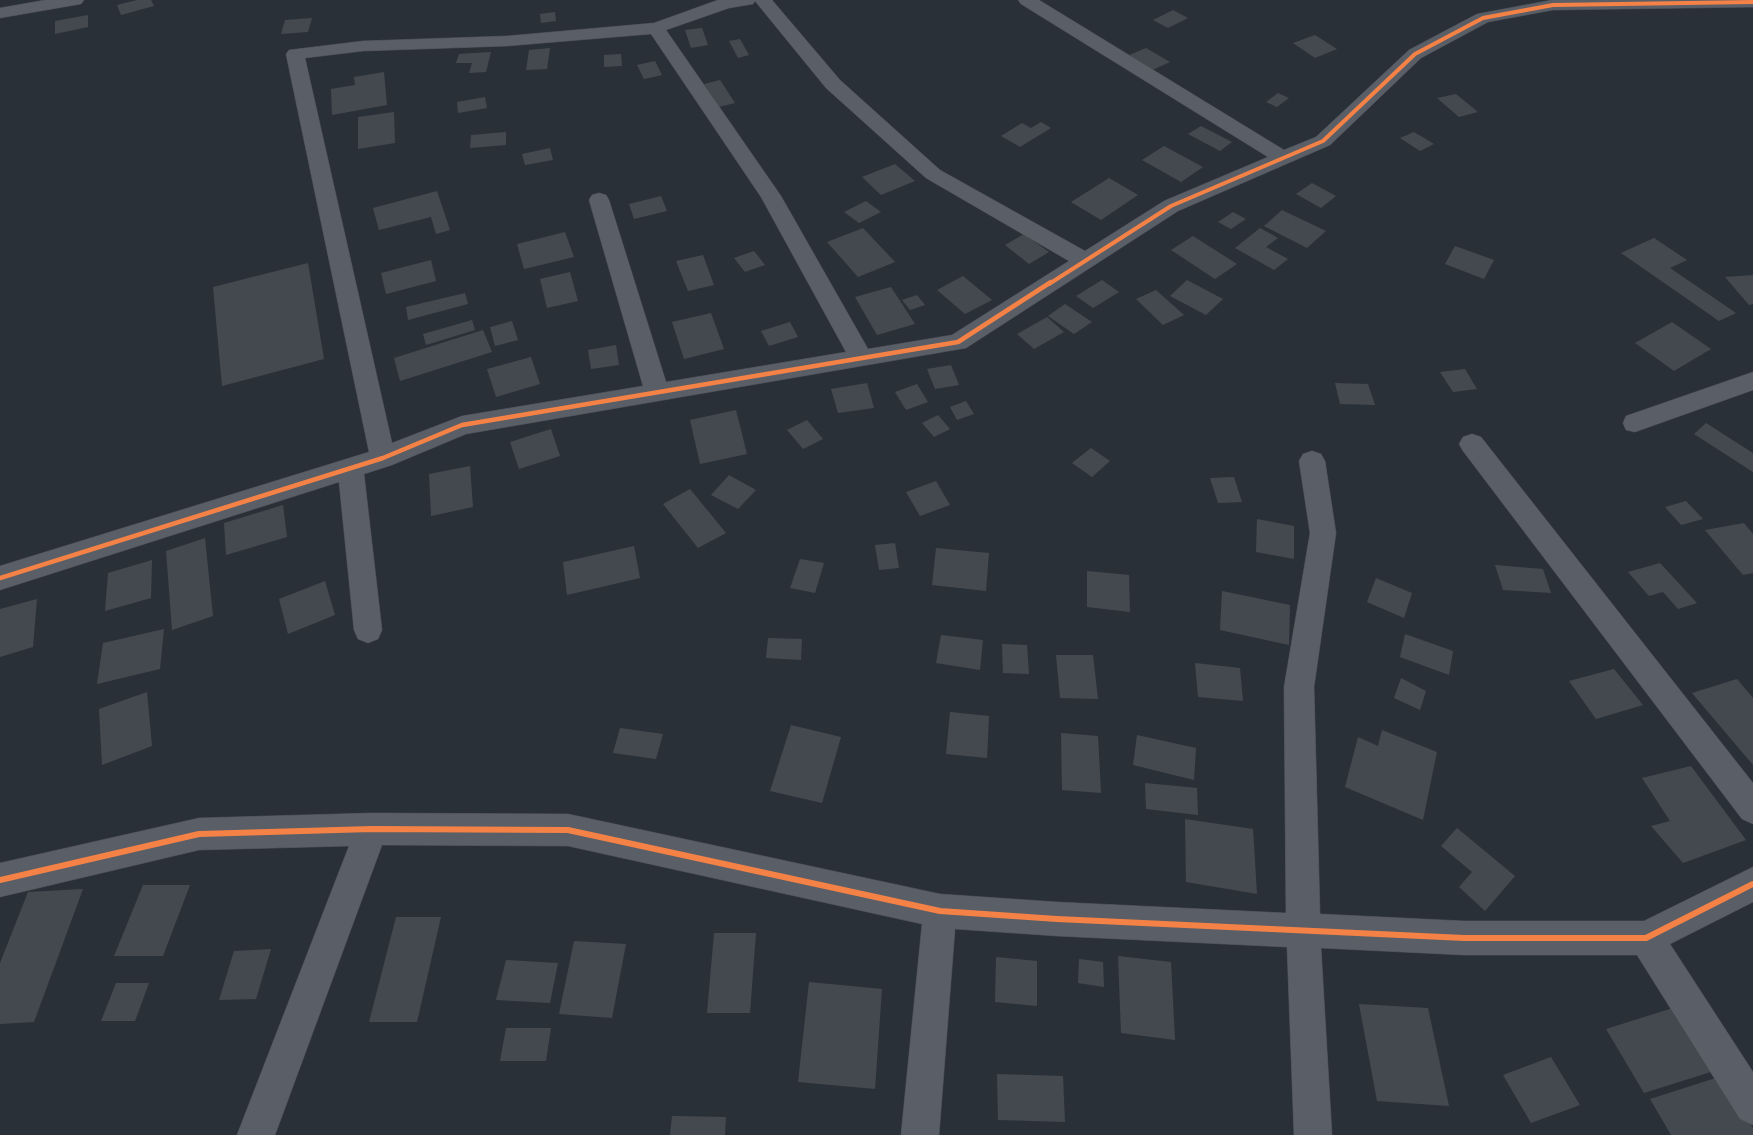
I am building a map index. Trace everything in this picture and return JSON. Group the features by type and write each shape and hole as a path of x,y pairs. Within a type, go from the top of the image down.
{"street":[{"path":"0,13 75,0"},
{"path":"383,458 295,54 362,46 507,41 656,28 726,3 747,0"},
{"path":"762,0 833,84 933,174 1086,261"},
{"path":"1027,0 1283,158"},
{"path":"0,578 383,458 462,425 958,342 1171,206 1323,141 1415,54 1483,18 1554,5 1753,2"},
{"path":"656,28 771,196 861,358"},
{"path":"599,200 657,392"},
{"path":"1635,423 1753,381"},
{"path":"1472,444 1753,808"},
{"path":"1312,461 1323,532 1299,687 1303,930 1313,1135"},
{"path":"351,468 368,630"},
{"path":"0,880 199,834 372,829 568,830 940,911 1057,919 1464,938 1646,938 1753,884"},
{"path":"256,1135 372,829"},
{"path":"920,1135 940,911"},
{"path":"1646,938 1753,1106"}],"building":[{"path":"137,0 151,0 154,6 121,15 117,5"},
{"path":"1173,10 1188,18 1168,28 1153,20"},
{"path":"555,12 556,21 541,23 540,14"},
{"path":"88,15 88,27 55,34 55,21"},
{"path":"312,18 308,32 281,34 285,20"},
{"path":"702,28 708,45 691,48 685,30"},
{"path":"1315,35 1337,49 1315,58 1293,43"},
{"path":"740,39 749,55 738,58 729,41"},
{"path":"550,48 547,69 526,70 529,50"},
{"path":"1146,48 1170,62 1150,71 1127,56"},
{"path":"491,52 486,72 469,73 472,63 456,63 459,54"},
{"path":"621,54 622,66 604,67 604,55"},
{"path":"655,61 662,75 644,79 637,65"},
{"path":"384,72 387,105 332,115 331,89 355,85 354,77"},
{"path":"720,80 735,103 719,107 704,84"},
{"path":"1278,93 1289,98 1277,107 1266,102"},
{"path":"1456,94 1478,112 1459,117 1437,98"},
{"path":"485,97 487,108 458,113 457,102"},
{"path":"394,112 395,143 358,149 358,117"},
{"path":"1041,122 1051,128 1020,147 1001,136 1022,123 1031,128"},
{"path":"1201,126 1232,142 1220,151 1188,134"},
{"path":"506,132 506,145 470,148 471,135"},
{"path":"1414,132 1434,144 1420,151 1400,138"},
{"path":"1164,146 1203,167 1181,182 1142,160"},
{"path":"550,148 553,160 525,165 522,154"},
{"path":"895,164 915,181 881,195 862,177"},
{"path":"1109,178 1138,195 1101,220 1071,202"},
{"path":"1312,183 1336,196 1321,208 1296,194"},
{"path":"437,191 450,230 436,234 431,217 379,230 373,208"},
{"path":"661,196 667,211 634,219 629,204"},
{"path":"866,201 881,212 859,223 844,212"},
{"path":"1282,210 1326,231 1307,248 1264,226"},
{"path":"1233,212 1246,219 1231,229 1218,222"},
{"path":"863,228 895,262 858,277 827,242"},
{"path":"1260,228 1278,238 1266,247 1288,259 1274,270 1235,248"},
{"path":"565,232 574,257 524,269 517,244"},
{"path":"1024,234 1049,252 1029,264 1005,245"},
{"path":"1193,236 1237,264 1215,279 1171,250"},
{"path":"1654,238 1687,260 1670,268 1736,313 1719,321 1621,253"},
{"path":"1455,246 1494,260 1484,279 1445,264"},
{"path":"754,251 765,265 745,272 734,258"},
{"path":"703,255 714,285 688,291 676,261"},
{"path":"431,260 436,281 386,294 381,273"},
{"path":"308,263 324,359 222,386 213,287"},
{"path":"570,272 578,301 547,308 540,279"},
{"path":"1753,275 1753,304 1749,305 1725,277"},
{"path":"963,276 992,300 965,314 937,290"},
{"path":"1102,280 1119,292 1093,308 1076,296"},
{"path":"1187,280 1223,299 1206,315 1170,296"},
{"path":"891,287 915,324 877,335 855,297"},
{"path":"1156,290 1184,315 1163,325 1136,299"},
{"path":"465,293 468,304 408,320 406,307"},
{"path":"917,295 925,305 910,310 902,300"},
{"path":"1065,304 1092,322 1074,334 1048,316"},
{"path":"711,313 724,349 684,359 672,322"},
{"path":"1047,317 1064,332 1034,349 1017,334"},
{"path":"472,320 475,330 426,345 423,334"},
{"path":"512,321 518,340 495,346 490,327"},
{"path":"790,322 798,337 769,346 761,331"},
{"path":"1672,322 1711,349 1674,371 1635,343"},
{"path":"483,330 492,352 400,381 394,358"},
{"path":"616,345 619,365 591,369 588,350"},
{"path":"531,357 540,384 496,397 487,369"},
{"path":"951,365 959,385 935,389 927,369"},
{"path":"1465,369 1477,389 1453,392 1440,372"},
{"path":"867,383 874,408 838,413 831,389"},
{"path":"1335,383 1368,384 1375,405 1340,404"},
{"path":"917,384 928,402 906,410 895,392"},
{"path":"966,401 974,414 957,420 950,407"},
{"path":"736,410 747,454 700,464 690,420"},
{"path":"938,415 950,429 934,437 922,423"},
{"path":"807,420 823,439 803,449 787,430"},
{"path":"1706,423 1753,453 1753,472 1694,434"},
{"path":"551,429 560,456 519,469 510,442"},
{"path":"1091,448 1110,461 1092,477 1072,463"},
{"path":"470,466 473,507 431,516 429,474"},
{"path":"729,475 756,490 738,509 711,495"},
{"path":"1234,477 1242,502 1218,503 1210,478"},
{"path":"936,481 950,505 920,516 906,492"},
{"path":"690,489 726,533 698,548 663,504"},
{"path":"1686,501 1703,519 1681,525 1665,507"},
{"path":"283,505 287,537 226,555 224,523"},
{"path":"1257,519 1294,526 1294,559 1256,552"},
{"path":"1744,523 1753,534 1753,573 1743,575 1705,530"},
{"path":"205,538 213,616 172,630 166,551"},
{"path":"895,543 899,568 879,570 875,545"},
{"path":"634,546 640,578 567,595 563,562"},
{"path":"936,548 989,553 986,591 932,585"},
{"path":"800,559 824,563 815,593 790,588"},
{"path":"152,560 151,598 105,611 108,573"},
{"path":"1660,563 1697,603 1678,609 1663,592 1649,596 1628,572"},
{"path":"1495,565 1543,569 1551,593 1503,590"},
{"path":"1087,571 1129,575 1130,612 1087,607"},
{"path":"1376,578 1412,593 1404,618 1367,602"},
{"path":"325,581 335,615 288,634 279,599"},
{"path":"1222,591 1290,605 1289,645 1220,630"},
{"path":"37,599 33,647 0,657 0,609"},
{"path":"164,629 160,669 97,684 103,643"},
{"path":"1405,634 1453,651 1449,675 1400,657"},
{"path":"941,635 983,640 980,670 936,663"},
{"path":"768,638 802,639 801,660 766,658"},
{"path":"1002,644 1027,645 1029,674 1003,673"},
{"path":"1056,655 1093,655 1098,699 1060,698"},
{"path":"1195,663 1240,668 1243,701 1198,697"},
{"path":"1614,669 1643,705 1596,719 1569,681"},
{"path":"1401,678 1426,691 1420,710 1394,698"},
{"path":"1737,679 1753,698 1753,765 1692,693"},
{"path":"147,692 152,746 102,765 99,709"},
{"path":"950,712 989,716 987,758 946,754"},
{"path":"791,725 841,737 822,803 770,791"},
{"path":"620,728 663,734 656,759 613,753"},
{"path":"1382,730 1437,752 1423,820 1345,787 1358,737 1378,746"},
{"path":"1061,733 1098,736 1101,793 1062,790"},
{"path":"1137,735 1196,748 1194,780 1133,765"},
{"path":"1691,766 1746,840 1683,863 1651,826 1670,821 1642,778"},
{"path":"1145,783 1197,788 1198,815 1146,809"},
{"path":"1185,819 1253,829 1257,894 1186,882"},
{"path":"1457,828 1515,876 1485,911 1459,887 1472,872 1441,846"},
{"path":"143,885 190,885 163,956 114,956"},
{"path":"83,889 34,1022 0,1024 0,963 28,892"},
{"path":"396,917 441,917 417,1022 369,1022"},
{"path":"714,933 756,933 750,1013 707,1013"},
{"path":"574,941 626,944 612,1018 559,1014"},
{"path":"271,949 256,999 219,1000 234,951"},
{"path":"1118,956 1171,962 1175,1040 1121,1033"},
{"path":"996,957 1037,961 1037,1006 995,1002"},
{"path":"1079,959 1103,962 1104,987 1078,983"},
{"path":"506,960 558,963 550,1003 496,1000"},
{"path":"809,982 882,989 875,1089 798,1082"},
{"path":"116,983 149,983 135,1021 101,1021"},
{"path":"1359,1004 1428,1008 1449,1106 1377,1101"},
{"path":"1673,1008 1714,1071 1644,1093 1606,1029"},
{"path":"506,1028 551,1028 546,1061 500,1061"},
{"path":"1551,1057 1580,1105 1531,1123 1503,1075"},
{"path":"997,1074 1063,1076 1065,1122 998,1120"},
{"path":"1719,1077 1753,1128 1753,1135 1671,1135 1650,1099"},
{"path":"672,1116 726,1117 725,1135 670,1135"}],"cycle path":[{"path":"0,578 383,458 462,425 958,342 1171,206 1323,141 1415,54 1483,18 1553,5 1753,2"},
{"path":"0,880 199,834 372,829 568,830 940,911 1057,919 1464,938 1646,938 1753,884"}]}
